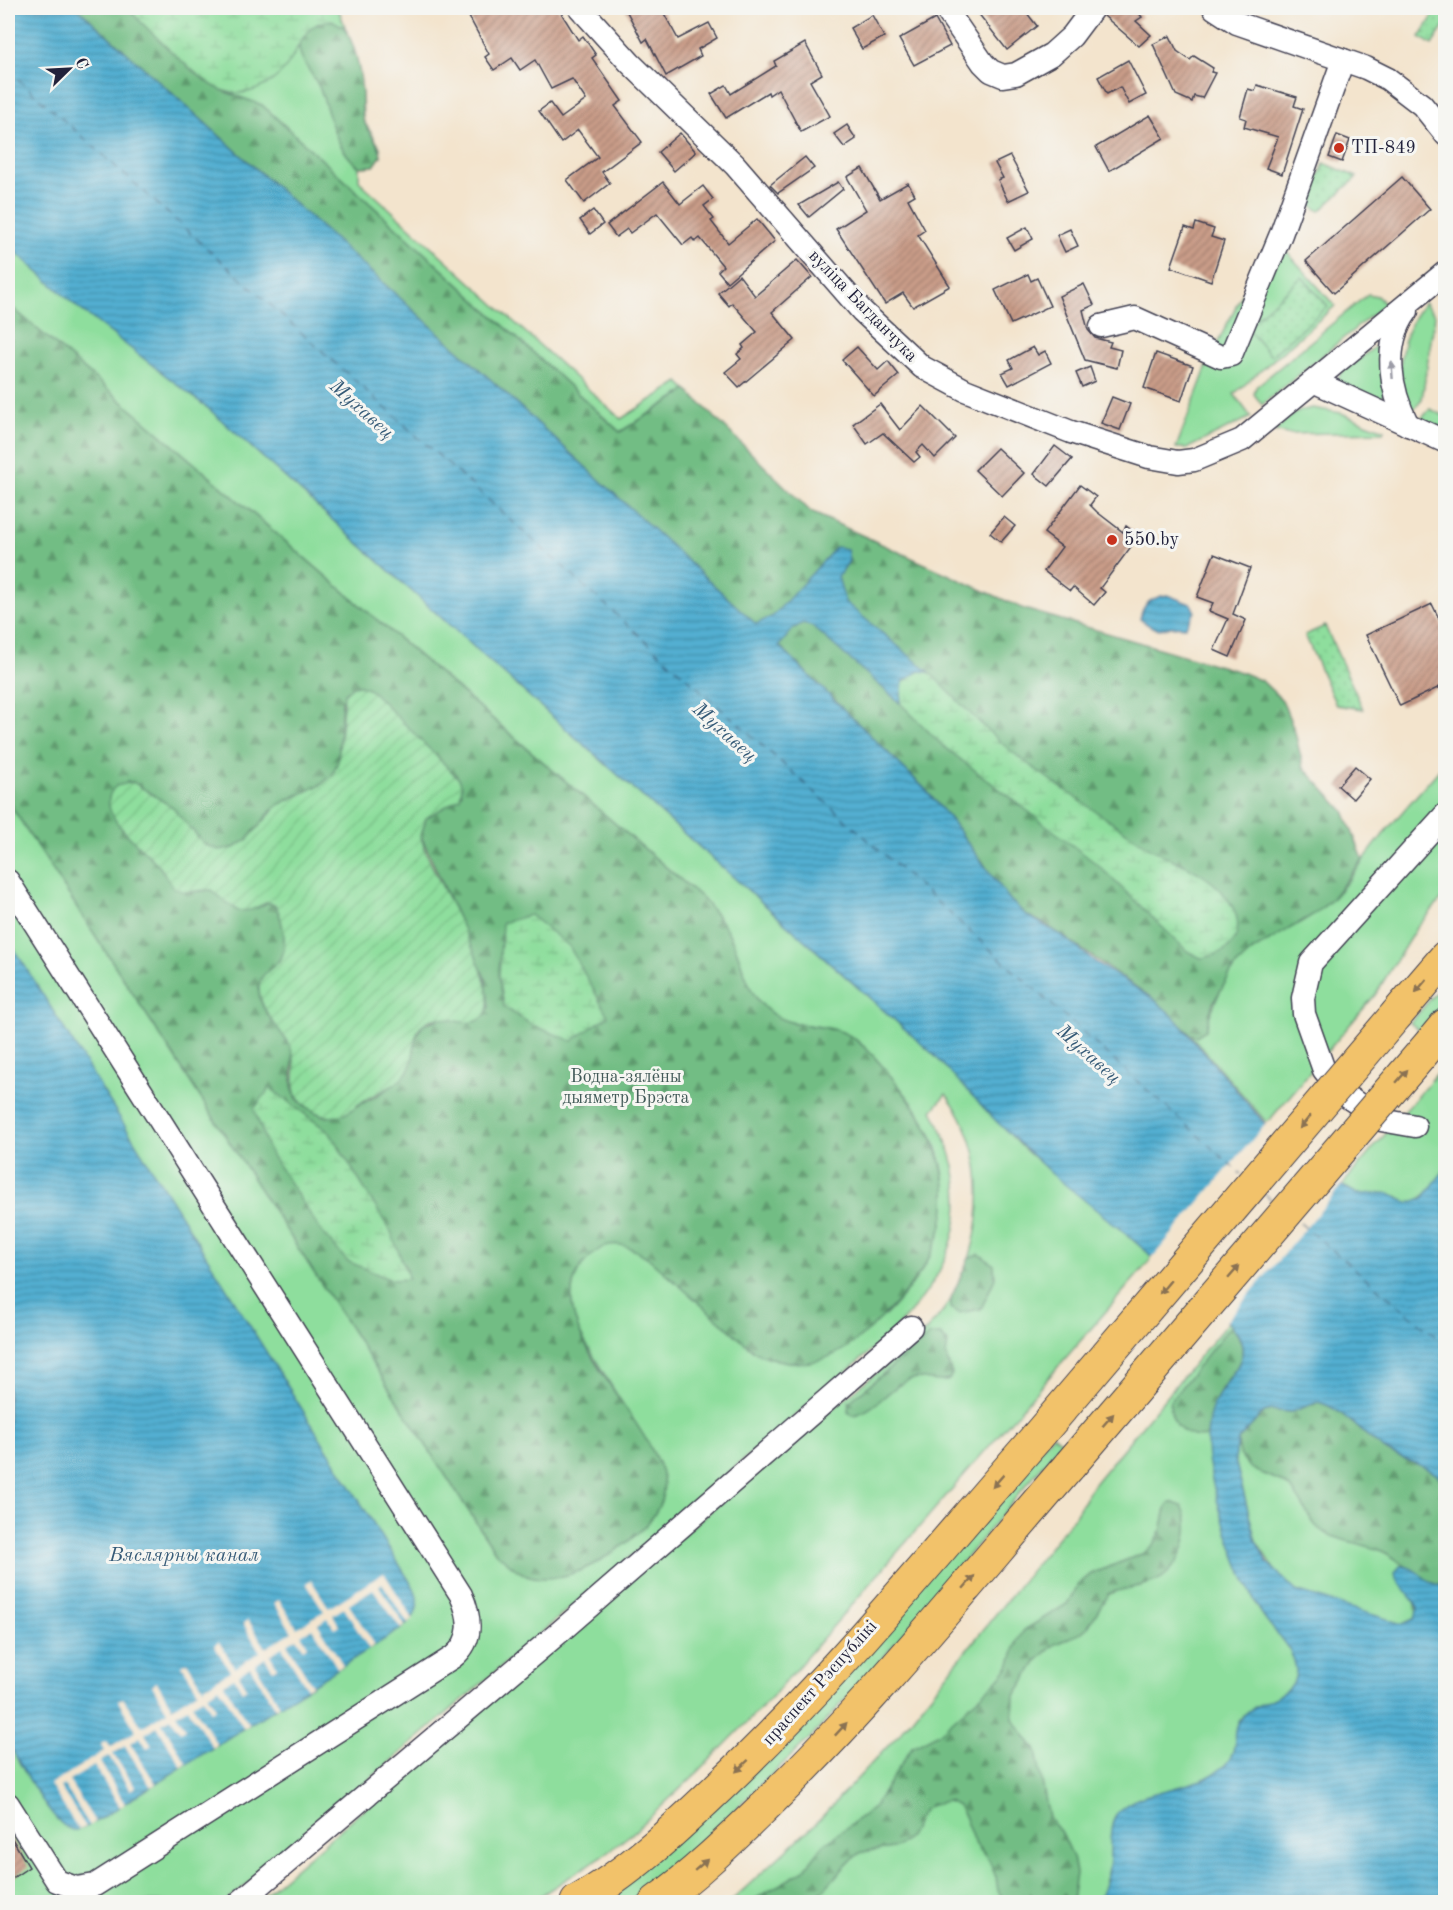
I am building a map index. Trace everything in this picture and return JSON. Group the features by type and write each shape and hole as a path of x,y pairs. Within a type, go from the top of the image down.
{"highway":[{"name":"праспект Рэспублікі","path":"577,1902 672,1832 760,1749 841,1661 1037,1437 1446,957"},
{"path":"656,1902 732,1838 814,1757 868,1699 1438,1034"}],"street":[{"name":"вуліца Багданчука","path":"580,8 630,63 735,165 862,311 922,367 965,390 1071,432 1149,457 1178,462 1212,455 1242,440 1446,272"},
{"path":"945,8 983,63 991,71 1003,76 1016,74 1052,54 1072,36 1093,8"},
{"path":"1214,8 1237,23 1342,60 1388,79 1422,105 1446,135"},
{"path":"1101,326 1135,318 1221,357 1230,355 1281,234 1342,60"},
{"name":"вуліца Багданчука","path":"1408,426 1395,396 1392,345 1395,330 1420,293"},
{"path":"1315,382 1446,442"},
{"path":"1415,1126 1381,1120 1342,1093 1324,1070 1304,1014 1304,998 1311,963 1446,814"},
{"path":"8,881 461,1595 469,1619 466,1642 453,1657 105,1881 74,1895 57,1881 8,1804"},
{"path":"240,1902 562,1630 911,1327"}],"green space":[{"path":"77,8 338,8 353,48 362,93 363,120 380,147 381,156 374,166 359,167 359,181 621,419 679,382 687,390 620,432 262,105 231,145"},
{"path":"77,8 127,8 191,69 226,92 262,105 620,432 687,390 811,512 1024,609 1241,672 1262,681 1282,700 1295,732 1303,767 1344,811 1363,859 1331,900 1316,913 1252,951 1234,968 1213,1003 1206,1030 1196,1036 1190,1034 1155,1000 1045,924 1026,915 1010,900 925,789 778,645 490,379"},
{"path":"127,8 338,8 345,28 332,20 317,24 303,38 287,66 273,80 257,89 238,93 217,88 204,80"},
{"path":"1438,8 1445,8 1445,25 1432,45 1420,37"},
{"path":"322,20 338,21 353,45 360,76 363,119 381,156 374,166 359,167 343,150 320,89 300,53 301,38"},
{"path":"1324,163 1357,177 1320,211 1308,203"},
{"path":"1272,235 1335,306 1234,394 1251,417 1188,448 1176,448 1210,358"},
{"path":"8,245 76,306 209,409 933,1054 1025,1150 1153,1257 771,1698 698,1772 635,1831 607,1853 531,1902 256,1902 772,1458 926,1331 951,1299 972,1249 979,1195 977,1168 971,1142 961,1117 946,1094 932,1111 947,1144 956,1175 958,1205 954,1234 944,1261 929,1288 909,1314 885,1339 226,1902 8,1902 8,801 496,1553 663,1479 641,1436 582,1338 575,1322 571,1305 573,1282 584,1260 593,1252 603,1246 627,1245 647,1257 885,1316 911,1286 930,1255 941,1225 945,1195 942,1165 931,1134 913,1104 866,1050 843,1032 790,1022 771,1013 751,990 727,931 702,898 8,304"},
{"path":"1302,277 1328,306 1271,356 1246,327"},
{"path":"1368,294 1377,296 1385,304 1262,405 1254,394 1256,387"},
{"path":"1424,303 1435,315 1422,399 1412,411 1402,384 1402,356 1409,327"},
{"name":"Водна-зялёны дыяметр Брэста","path":"8,304 702,898 730,936 756,998 771,1013 790,1022 842,1032 859,1042 874,1057 907,1097 929,1132 941,1164 945,1195 942,1225 931,1254 914,1281 891,1308 863,1335 825,1359 798,1363 785,1362 755,1352 642,1254 630,1248 612,1244 600,1249 577,1273 572,1300 579,1329 594,1360 653,1452 663,1478 663,1493 659,1506 641,1530 629,1541 592,1565 558,1577 539,1578 522,1573 496,1553 8,801","holes":["366,687 459,779 462,793 426,818 421,836 486,980 489,1008 477,1021 444,1017 424,1024 416,1038 411,1063 398,1081 375,1097 349,1109 327,1117 314,1112 299,1101 293,1092 291,1048 260,1000 261,981 283,954 282,925 276,906 268,902 257,908 224,898 211,890 190,892 171,883 159,866 127,782 133,782 172,807 205,845 219,850 234,848 247,840 272,810 285,801 322,784 333,774 338,761 342,700"]},
{"path":"1376,346 1382,349 1386,391 1379,402 1337,381 1341,373"},
{"path":"1313,408 1341,413 1384,430 1383,432 1287,434 1275,431 1292,416"},
{"path":"1430,409 1445,416 1445,429 1421,419"},
{"path":"1325,626 1363,709 1336,705 1305,635"},
{"path":"919,671 929,672 1000,742 1043,775 1142,843 1215,884 1231,904 1236,915 1238,925 1232,943 1225,950 1201,958 1187,951 1098,865 942,745 900,703 903,683"},
{"path":"359,685 372,691 459,779 462,786 460,798 426,818 421,836 426,853 477,958 486,983 488,1004 483,1017 476,1021 461,1022 437,1018 429,1020 419,1029 411,1064 398,1082 343,1115 329,1116 316,1112 298,1098 294,1084 295,1068 291,1049 267,1013 260,997 261,979 283,954 282,925 276,906 268,902 251,910 238,911 211,890 188,892 175,888 159,866 121,828 109,806 109,796 116,786 133,782 172,807 205,845 219,850 234,848 247,840 278,805 322,784 333,774 338,761 344,694 353,686"},
{"path":"1445,763 1445,895 1415,930 1375,995 1267,1123 1190,1034 1196,1036 1202,1029 1227,977 1243,958 1267,941 1306,919 1330,901 1395,820"},
{"path":"530,915 569,946 608,1016 572,1041 532,1025 504,1007 499,975 502,923"},
{"path":"1445,982 1445,1002 1420,1031 1410,1023"},
{"path":"1445,1064 1445,1169 1428,1192 1415,1203 1408,1203 1397,1196 1382,1193 1357,1194 1342,1185"},
{"path":"270,1088 330,1133 391,1232 409,1279 391,1280 347,1261 321,1231 269,1151 254,1109"},
{"path":"979,1254 994,1265 995,1278 981,1309 959,1313 951,1308 951,1298 969,1258"},
{"path":"1228,1322 1231,1325 1208,1427 1211,1469 1223,1518 1249,1588 1262,1614 1287,1646 1295,1663 1296,1672 1290,1688 1243,1716 1239,1722 1234,1750 1228,1763 1203,1780 1141,1799 1115,1816 1110,1866 1099,1902 730,1902 816,1823 900,1733 1074,1517 1093,1485"},
{"path":"1231,1325 1242,1345 1240,1360 1217,1396 1208,1436 1192,1436 1176,1424 1170,1401"},
{"path":"930,1335 941,1335 948,1343 946,1356 952,1374 949,1380 913,1378 901,1384 869,1409 853,1415 848,1412 849,1402"},
{"path":"1318,1402 1336,1410 1389,1452 1427,1468 1445,1483 1445,1585 1439,1585 1424,1578 1386,1553 1323,1532 1313,1523 1291,1489 1284,1483 1258,1472 1244,1461 1238,1440 1264,1412 1270,1410 1291,1412"},
{"path":"1053,1435 1062,1442 882,1659 815,1733 688,1855 628,1902 606,1902"},
{"path":"1238,1440 1391,1453 1445,1483 1445,1585 1412,1597 1418,1613 1415,1619 1403,1624 1296,1591 1280,1578 1256,1541 1235,1460"},
{"path":"1171,1502 1182,1506 1187,1526 1184,1547 1173,1567 1152,1583 1108,1594 1088,1627 1079,1634 1055,1644 1037,1661 1014,1697 1013,1719 1036,1750 1049,1818 1063,1835 1073,1857 1076,1873 1072,1902 1005,1902 998,1891 996,1877 989,1861 974,1842 964,1816 958,1806 948,1801 936,1803 923,1811 910,1835 894,1848 866,1851 855,1856 812,1902 750,1902 803,1871 824,1844 873,1808 912,1747 939,1733 996,1682 1009,1667 1017,1641 1024,1630 1067,1604 1078,1585 1091,1574 1144,1553 1154,1544 1161,1532 1166,1508"}],"water":[{"name":"Мухавец","path":"8,8 77,8 490,379 756,624 773,616 836,547 847,549 849,561 838,577 845,602 929,672 919,671 903,682 900,703 813,627 803,623 794,628 779,646 925,789 1010,900 1026,915 1061,935 1097,963 1155,1000 1173,1016 1296,1160 1357,1194 1390,1193 1408,1203 1423,1198 1445,1169 1445,1483 1427,1468 1389,1452 1336,1410 1318,1402 1291,1412 1271,1410 1264,1412 1238,1440 1235,1460 1256,1541 1267,1562 1296,1591 1403,1624 1415,1619 1418,1607 1396,1578 1395,1573 1400,1566 1412,1569 1433,1583 1445,1585 1445,1902 1099,1902 1110,1861 1112,1823 1119,1811 1127,1804 1150,1794 1202,1780 1223,1767 1233,1752 1236,1730 1244,1715 1284,1692 1295,1679 1295,1662 1263,1616 1243,1574 1219,1505 1209,1462 1207,1440 1210,1414 1242,1355 1242,1345 1238,1334 1228,1322 1125,1233 1052,1174 997,1122 933,1054 209,409 76,306 8,245"},
{"path":"1167,595 1191,604 1195,612 1185,627 1158,629 1140,619 1143,609 1149,602"},
{"name":"Вяслярны канал","path":"8,939 414,1588 417,1601 414,1616 401,1629 93,1824 76,1830 65,1826 56,1818 28,1778 8,1743"}],"pier":[{"path":"1268,1121 1298,1157 1344,1183 1225,1323 1151,1259"},
{"path":"384,1573 413,1619 408,1624 382,1583 379,1586 405,1626 401,1629 373,1589 349,1605 375,1645 369,1649 344,1608 333,1615 339,1625 334,1628 328,1618 318,1624 343,1665 338,1669 313,1628 301,1635 308,1645 303,1648 297,1638 287,1644 312,1685 307,1688 282,1647 270,1655 277,1667 273,1670 265,1658 255,1665 280,1705 276,1708 250,1667 239,1675 247,1688 242,1691 234,1678 224,1684 249,1725 244,1728 219,1687 207,1695 216,1708 211,1711 203,1698 192,1704 217,1745 213,1748 188,1708 176,1714 186,1729 180,1732 171,1718 162,1723 187,1764 182,1767 157,1726 145,1734 152,1745 147,1748 140,1737 130,1743 156,1784 151,1787 125,1746 113,1754 135,1787 130,1790 109,1756 100,1762 125,1804 120,1807 94,1766 69,1781 95,1822 90,1826 64,1785 60,1787 86,1827 79,1830 50,1785 104,1751 101,1744 106,1741 110,1747 136,1731 118,1701 123,1698 142,1727 167,1711 152,1685 157,1682 172,1708 198,1691 182,1665 187,1662 203,1688 230,1671 214,1645 219,1642 235,1668 260,1652 243,1623 248,1620 266,1648 292,1632 274,1603 279,1600 297,1628 324,1611 306,1583 311,1580 329,1608"}],"building":[{"path":"477,8 558,8 578,40 583,36 596,55 592,58 622,101 615,106 642,142 602,172 610,183 584,203 567,180 598,157 578,130 561,143 539,111 550,103 561,118 586,100 572,79 551,89 535,60 520,70 512,58 494,70 485,57 489,54 467,13"},
{"path":"625,8 661,8 678,39 709,23 717,38 698,49 701,56 666,76 647,39 643,42"},
{"path":"974,8 1023,8 1037,26 1007,50"},
{"path":"1106,8 1135,8 1142,17 1136,21 1151,35 1139,46 1104,16"},
{"path":"872,15 884,37 862,49 850,28"},
{"path":"935,19 950,46 914,65 899,39"},
{"path":"1170,36 1177,51 1190,60 1194,56 1213,68 1211,72 1215,73 1202,98 1194,96 1192,102 1176,95 1153,44"},
{"path":"805,43 822,74 810,81 830,116 801,132 778,89 769,95 768,92 726,118 711,94 726,85 731,94 776,66 774,61"},
{"path":"1128,60 1146,95 1129,104 1120,87 1107,94 1098,77"},
{"path":"1257,85 1297,97 1294,106 1303,109 1282,174 1266,168 1278,137 1244,127 1246,119 1240,117 1248,89 1255,91"},
{"path":"1150,115 1164,138 1109,171 1096,147"},
{"path":"847,125 856,139 844,147 834,134"},
{"path":"680,133 696,152 674,171 658,152"},
{"name":"ТП-849","path":"1337,135 1350,140 1342,162 1329,157"},
{"path":"1010,156 1029,191 1008,201 998,180 1003,178 995,163"},
{"path":"805,157 814,168 778,193 770,185"},
{"path":"862,168 880,199 908,183 915,195 908,199 925,230 918,235 950,286 913,307 903,293 885,304 836,229 866,210 847,177"},
{"path":"1402,177 1430,209 1334,293 1306,261"},
{"path":"663,182 680,204 703,186 713,199 704,206 714,219 711,221 728,243 757,219 775,241 727,282 718,271 723,266 700,238 695,242 692,238 683,245 657,213 630,233 627,229 616,237 607,225"},
{"path":"838,182 843,189 809,217 799,205"},
{"path":"593,210 603,224 590,234 580,220"},
{"path":"1196,223 1214,229 1211,237 1224,241 1211,281 1171,267 1185,227 1194,230"},
{"path":"1027,227 1033,239 1014,250 1007,238"},
{"path":"1070,229 1078,246 1065,252 1057,235"},
{"path":"797,260 812,277 772,312 795,340 739,387 725,372 741,359 737,354 744,348 742,345 757,332 732,303 729,306 718,293 739,275 755,296"},
{"path":"1028,274 1031,281 1037,278 1050,306 1011,324 995,290"},
{"path":"1084,284 1094,305 1083,310 1088,330 1095,338 1111,342 1109,347 1121,350 1117,368 1085,360 1059,296"},
{"path":"857,347 878,370 888,361 899,375 874,396 842,360"},
{"path":"1033,347 1038,355 1045,351 1051,363 1009,385 1002,373 1013,368 1009,360"},
{"path":"1156,353 1193,366 1181,401 1144,388"},
{"path":"1090,367 1095,381 1082,387 1076,373"},
{"path":"1112,397 1130,404 1120,430 1101,423"},
{"path":"880,404 900,430 923,406 955,438 935,458 923,445 916,452 920,457 914,462 883,433 867,444 853,424"},
{"path":"1055,446 1072,459 1049,486 1034,474"},
{"path":"997,448 1024,473 1002,496 975,470"},
{"path":"1080,485 1096,497 1090,505 1097,512 1123,532 1126,526 1139,536 1100,588 1105,592 1094,605 1073,587 1070,591 1044,571 1062,547 1044,533"},
{"path":"1004,517 1015,526 1001,542 990,533"},
{"path":"1214,554 1250,568 1233,614 1246,620 1230,657 1214,650 1228,619 1209,611 1213,603 1197,597"},
{"path":"1432,604 1446,633 1446,684 1400,706 1366,635"},
{"path":"1355,766 1370,779 1353,799 1338,786"},
{"path":"8,1832 29,1867 8,1881"}],"ferry route":[{"path":"8,70 1241,1174"},
{"path":"1265,1194 1275,1203"},
{"path":"1300,1223 1446,1345"}],"place":[{"name":"ТП-849","path":"1339,148"},
{"name":"550.by","path":"1112,540"}]}
